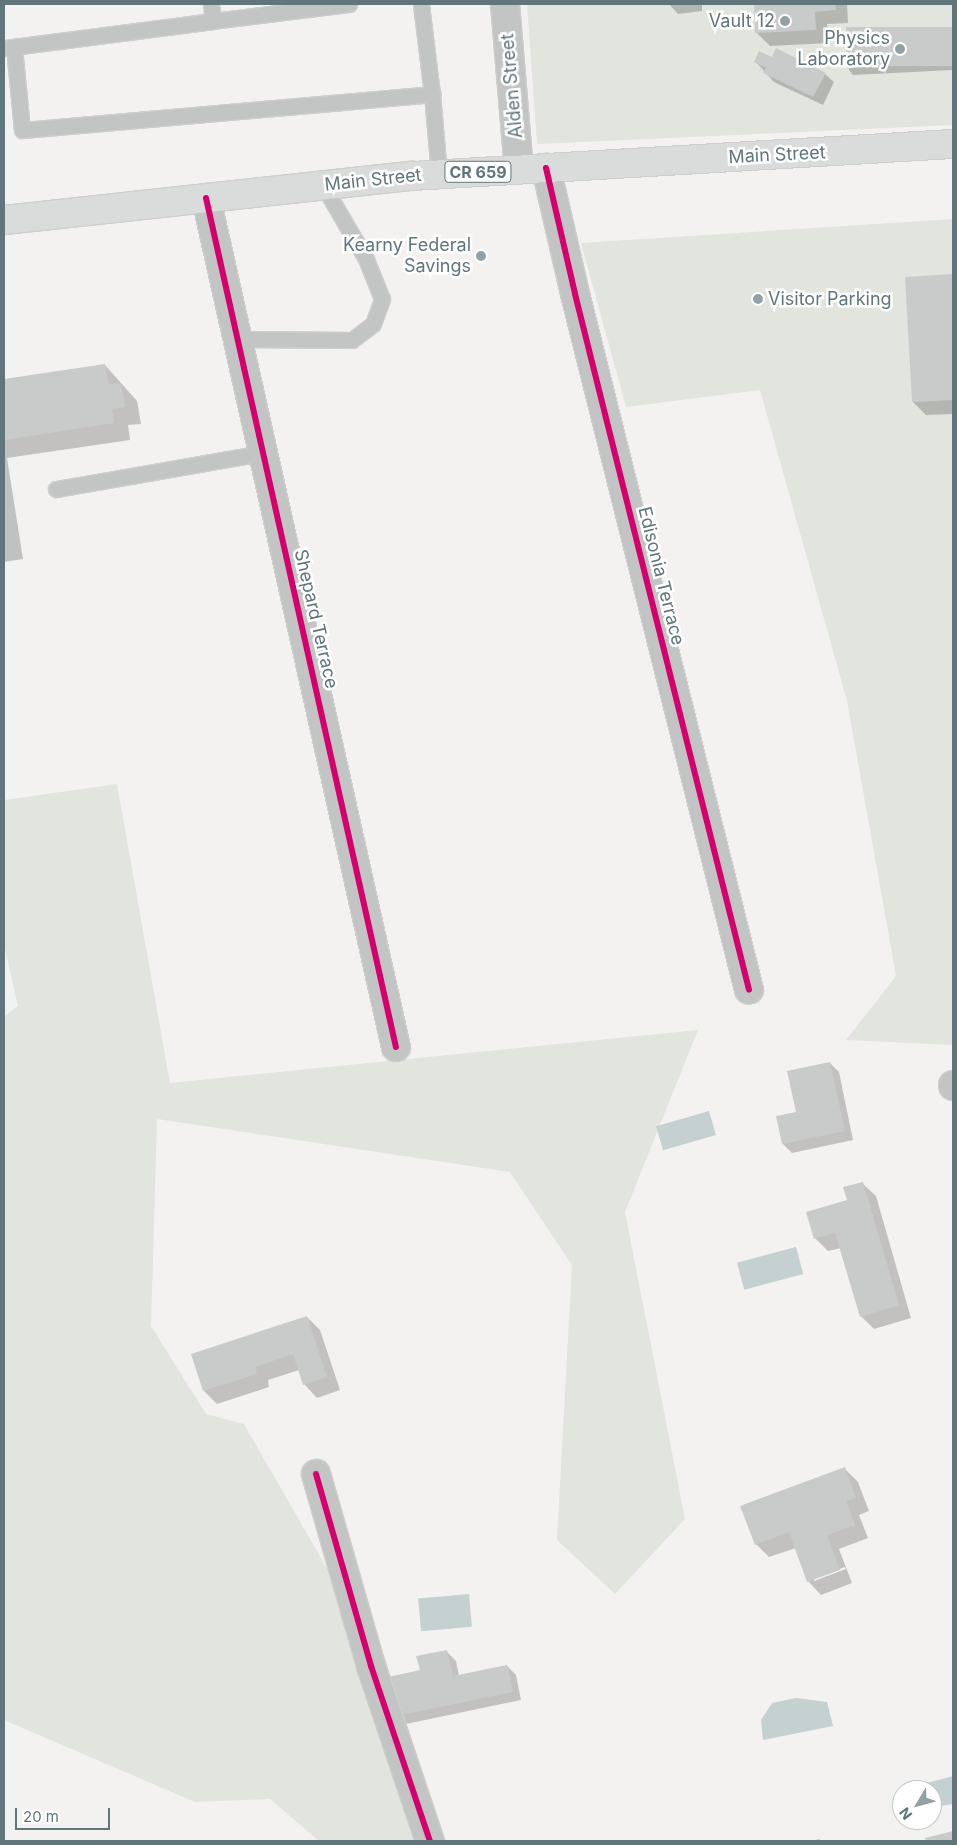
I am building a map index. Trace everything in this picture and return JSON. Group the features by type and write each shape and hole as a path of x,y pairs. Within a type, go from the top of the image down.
{"main road":[{"name":"Main Street","path":"4,220 439,174 953,144"}],"street":[{"name":"Alden Street","path":"505,4 519,169"},
{"name":"Edisonia Terrace","path":"546,168 575,294 749,990"},
{"name":"Shepard Terrace","path":"206,198 396,1047"},
{"path":"316,1474 371,1666 430,1841"}],"lane":[{"path":"211,4 213,21"},
{"path":"349,4 9,47 22,130 432,94"},
{"path":"421,4 439,174"},
{"path":"238,339 352,340 373,324 382,299 366,259 323,185"},
{"path":"56,490 263,453"}],"shaded area":[{"path":"527,4 953,4 953,125 537,144"},
{"path":"953,219 953,1045 846,1040 896,976 847,701 760,390 626,407 581,243"},
{"path":"117,784 170,1083 698,1030 625,1212 685,1519 615,1594 557,1540 572,1265 510,1172 157,1119 151,1326 206,1414 244,1424 352,1612 416,1841 319,1841 270,1799 195,1802 4,1720 4,1016 18,1006 4,944 4,800"},
{"path":"709,1111 716,1135 663,1150 656,1126"},
{"path":"796,1247 803,1274 744,1290 737,1263"},
{"path":"469,1594 472,1627 421,1631 418,1598"},
{"path":"796,1698 827,1702 833,1726 763,1740 761,1720 772,1703"},
{"path":"953,1776 953,1804 942,1806 942,1780 938,1780"}],"building":[{"name":"Vault 12","path":"754,4 835,4 836,10 815,12 816,30 755,33"},
{"name":"Physics Laboratory","path":"846,27 953,27 953,66 846,66"},
{"path":"776,48 826,73 813,97 763,73 766,68 754,62 759,51 772,57"},
{"path":"953,274 953,400 912,402 905,277"},
{"path":"105,364 109,384 121,383 125,407 112,409 114,423 4,440 4,379"},
{"path":"830,1062 845,1131 782,1144 776,1116 796,1112 787,1071"},
{"path":"863,1182 899,1305 860,1317 835,1233 814,1239 806,1212 847,1200 843,1187"},
{"path":"307,1316 327,1377 303,1385 293,1354 255,1367 257,1374 203,1391 191,1354"},
{"path":"845,1467 856,1498 846,1501 855,1525 827,1535 840,1570 807,1582 789,1532 755,1545 740,1506"},
{"path":"447,1650 453,1676 507,1665 513,1692 396,1716 388,1677 420,1670 416,1656"},
{"path":"953,1831 953,1841 926,1841 925,1838"}],"cycle path":[{"path":"546,168 575,294 749,990"},
{"path":"206,198 396,1047"},
{"path":"316,1474 371,1666 430,1841"}],"place":[{"name":"Vault 12","path":"785,21"},
{"name":"Physics Laboratory","path":"900,49"},
{"name":"Kearny Federal Savings","path":"481,256"},
{"name":"Visitor Parking","path":"758,299"}]}
